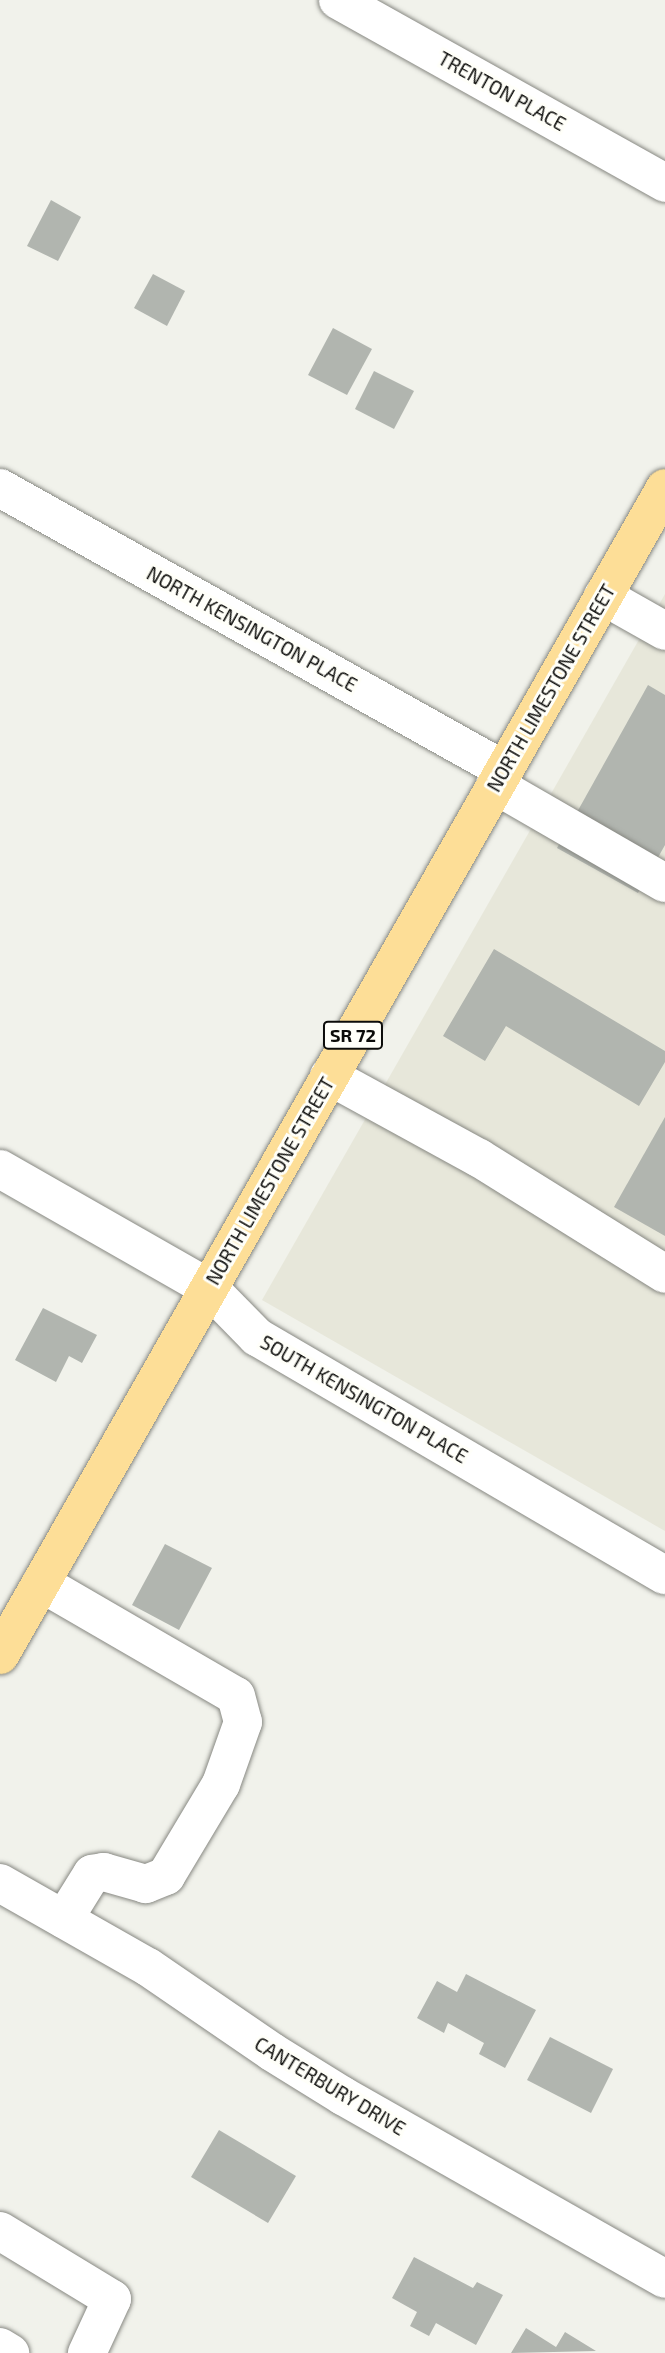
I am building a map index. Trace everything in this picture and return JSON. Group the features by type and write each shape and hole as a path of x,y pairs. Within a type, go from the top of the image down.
{"main road":[{"name":"NORTH LIMESTONE STREET","path":"0,1654 665,488"}],"street":[{"name":"TRENTON PLACE","path":"338,0 665,183"},
{"name":"NORTH KENSINGTON PLACE","path":"0,488 499,778 665,883"},
{"path":"603,596 665,631"},
{"path":"330,1076 479,1158 665,1274"},
{"name":"SOUTH KENSINGTON PLACE","path":"0,1169 209,1288 257,1337 665,1575"},
{"path":"41,1583 236,1696 243,1722 221,1784 166,1876 146,1884 104,1872 92,1874 64,1919"},
{"name":"CANTERBURY DRIVE","path":"0,1884 148,1967 272,2052 343,2096 665,2279"},
{"path":"0,2231 112,2299 87,2353"},
{"path":"0,2347 10,2353"}],"shaded area":[{"path":"665,594 665,1531 262,1300"}],"building":[{"path":"51,200 81,217 58,261 27,246"},
{"path":"153,274 185,291 167,326 134,308"},
{"path":"333,328 372,349 347,395 308,375"},
{"path":"374,371 414,391 394,429 355,409"},
{"path":"648,685 665,695 665,845 638,893 557,848"},
{"path":"494,949 665,1051 665,1062 639,1106 506,1026 485,1061 443,1036"},
{"path":"665,1117 665,1236 614,1207"},
{"path":"43,1308 97,1335 82,1363 69,1356 56,1382 15,1360"},
{"path":"165,1544 212,1568 179,1630 132,1605"},
{"path":"466,1974 536,2010 505,2068 479,2054 484,2043 448,2023 444,2033 417,2018 437,1981 457,1992"},
{"path":"550,2037 613,2069 591,2113 527,2080"},
{"path":"219,2130 296,2176 268,2223 191,2177"},
{"path":"414,2257 473,2288 477,2282 503,2295 476,2345 436,2323 429,2336 410,2326 417,2312 392,2298"},
{"path":"526,2328 556,2347 565,2332 596,2351 511,2353"}]}
